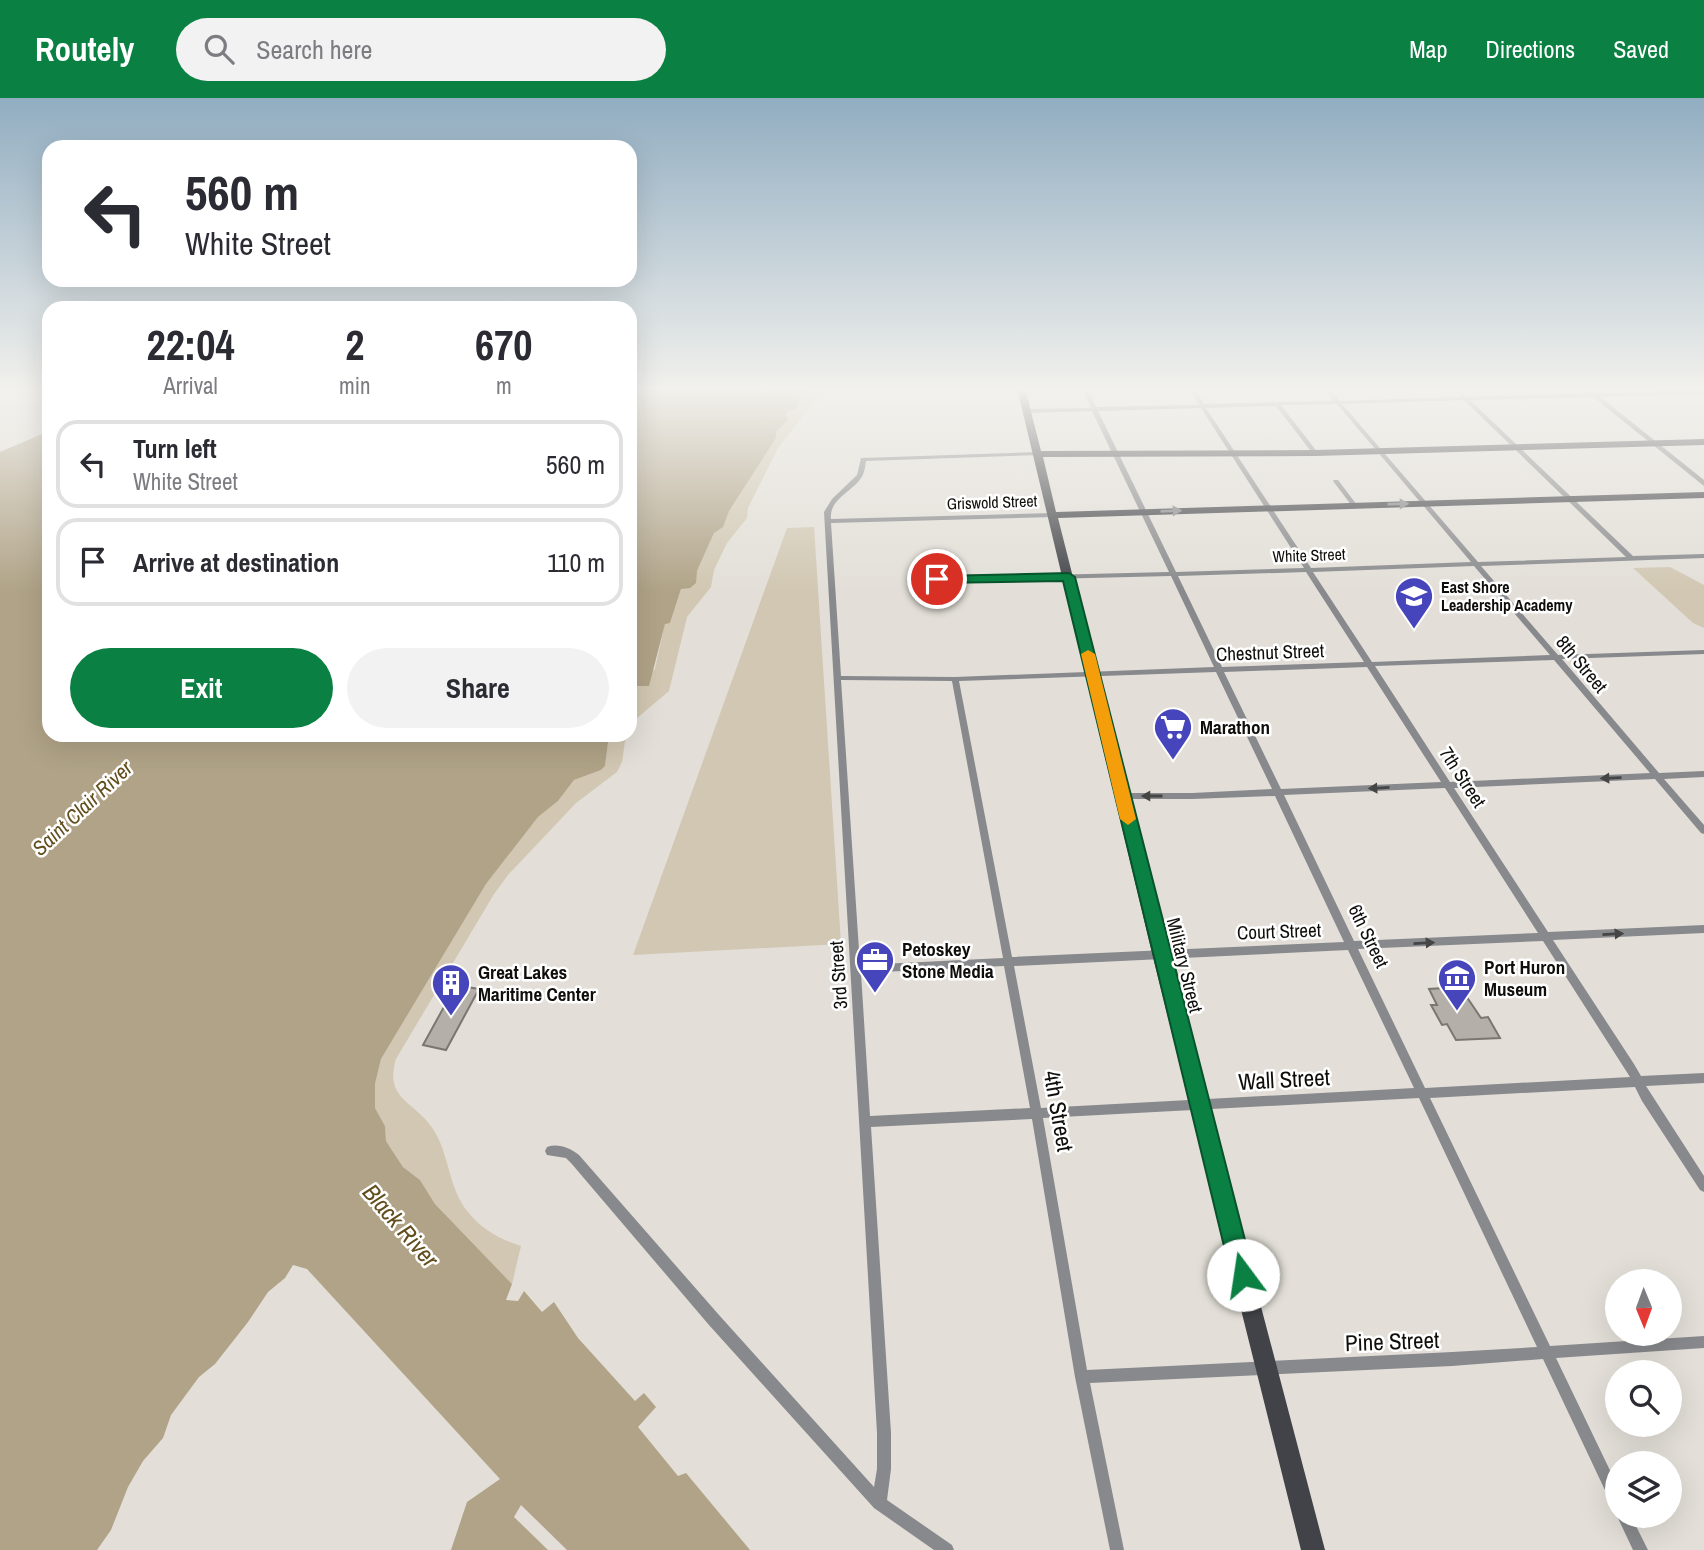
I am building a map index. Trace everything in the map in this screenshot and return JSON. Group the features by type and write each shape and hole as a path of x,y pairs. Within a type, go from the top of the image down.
{"main road":[{"name":"Military Street","path":"1037,456 1160,953 1313,1550"},
{"name":"Griswold Street","path":"1054,515 1704,495"}],"street":[{"path":"827,521 828,506 856,482 863,459 976,456"},
{"name":"6th Street","path":"1117,456 1605,1475"},
{"name":"7th Street","path":"1235,456 1704,1186"},
{"name":"8th Street","path":"1383,456 1704,831"},
{"path":"1525,456 1631,558"},
{"path":"1669,456 1704,484"},
{"path":"1336,481 1354,505"},
{"name":"Griswold Street","path":"827,521 1054,515"},
{"name":"3rd Street","path":"827,521 884,1433 884,1469 879,1503"},
{"name":"White Street","path":"916,580 1704,556"},
{"name":"Chestnut Street","path":"838,678 955,679 1093,675 1704,652"},
{"name":"4th Street","path":"955,679 1037,1115 1082,1377 1117,1550"},
{"path":"1122,796 1704,774"},
{"name":"Court Street","path":"855,969 1142,958 1160,953 1704,929"},
{"name":"Wall Street","path":"866,1122 1704,1079"},
{"path":"551,1151 568,1153 575,1159 723,1330 879,1503 947,1550"},
{"name":"Pine Street","path":"1082,1377 1547,1353 1704,1342"},
{"path":"1630,1528 1640,1550"}],"shaded area":[{"path":"764,456 774,456 748,508 747,518 727,543 714,570 711,587 687,617 669,691 637,718 637,683 655,669 665,623 670,623 681,589 697,571 714,533"},
{"path":"814,527 841,944 633,955 787,528"},
{"path":"1670,567 1704,585 1704,628 1693,623 1633,568"},
{"path":"608,742 625,742 622,762 617,772 576,803 508,875 494,894 396,1059 393,1073 397,1092 425,1119 439,1139 461,1203 479,1224 521,1246 512,1284 435,1204 420,1180 403,1167 386,1141 385,1126 375,1108 375,1084 381,1059 486,884 538,817 558,801 574,780 605,766"}],"water":[{"path":"0,456 42,456 42,742 608,742 605,766 574,780 558,801 538,817 486,884 381,1059 375,1084 375,1108 385,1126 386,1141 403,1167 420,1180 435,1204 512,1284 506,1300 518,1301 524,1291 542,1312 554,1302 578,1338 635,1401 644,1393 656,1407 638,1427 678,1476 686,1473 750,1550 451,1550 467,1502 500,1479 307,1269 293,1265 285,1278 268,1292 215,1364 199,1377 171,1415 163,1438 143,1461 128,1487 111,1530 97,1550 0,1550"},
{"path":"637,456 765,456 729,511 723,527 714,533 697,571 696,583 690,588 681,589 670,623 665,624 649,686 637,686"}],"pier":[{"path":"521,1505 567,1550 548,1550 514,1517"}],"building":[{"name":"Great Lakes Maritime Center","path":"456,985 479,989 446,1050 423,1045"},
{"name":"Port Huron Museum","path":"1460,987 1481,1018 1488,1017 1500,1038 1456,1040 1447,1024 1442,1025 1431,1005 1437,1005 1429,989"}],"slow traffic":[{"path":"1088,654 1128,819"}],"place":[{"name":"East Shore Leadership Academy","path":"1414,630"},
{"name":"Marathon","path":"1173,761"},
{"name":"Petoskey Stone Media","path":"875,994"},
{"name":"Port Huron Museum","path":"1457,1012"},
{"name":"Great Lakes Maritime Center","path":"451,1017"}],"route":[{"path":"937,579 1069,577 1160,953 1243,1275"}],"water label":[{"name":"Saint Clair River","path":"82,808"},
{"name":"Black River","path":"401,1225"}]}
